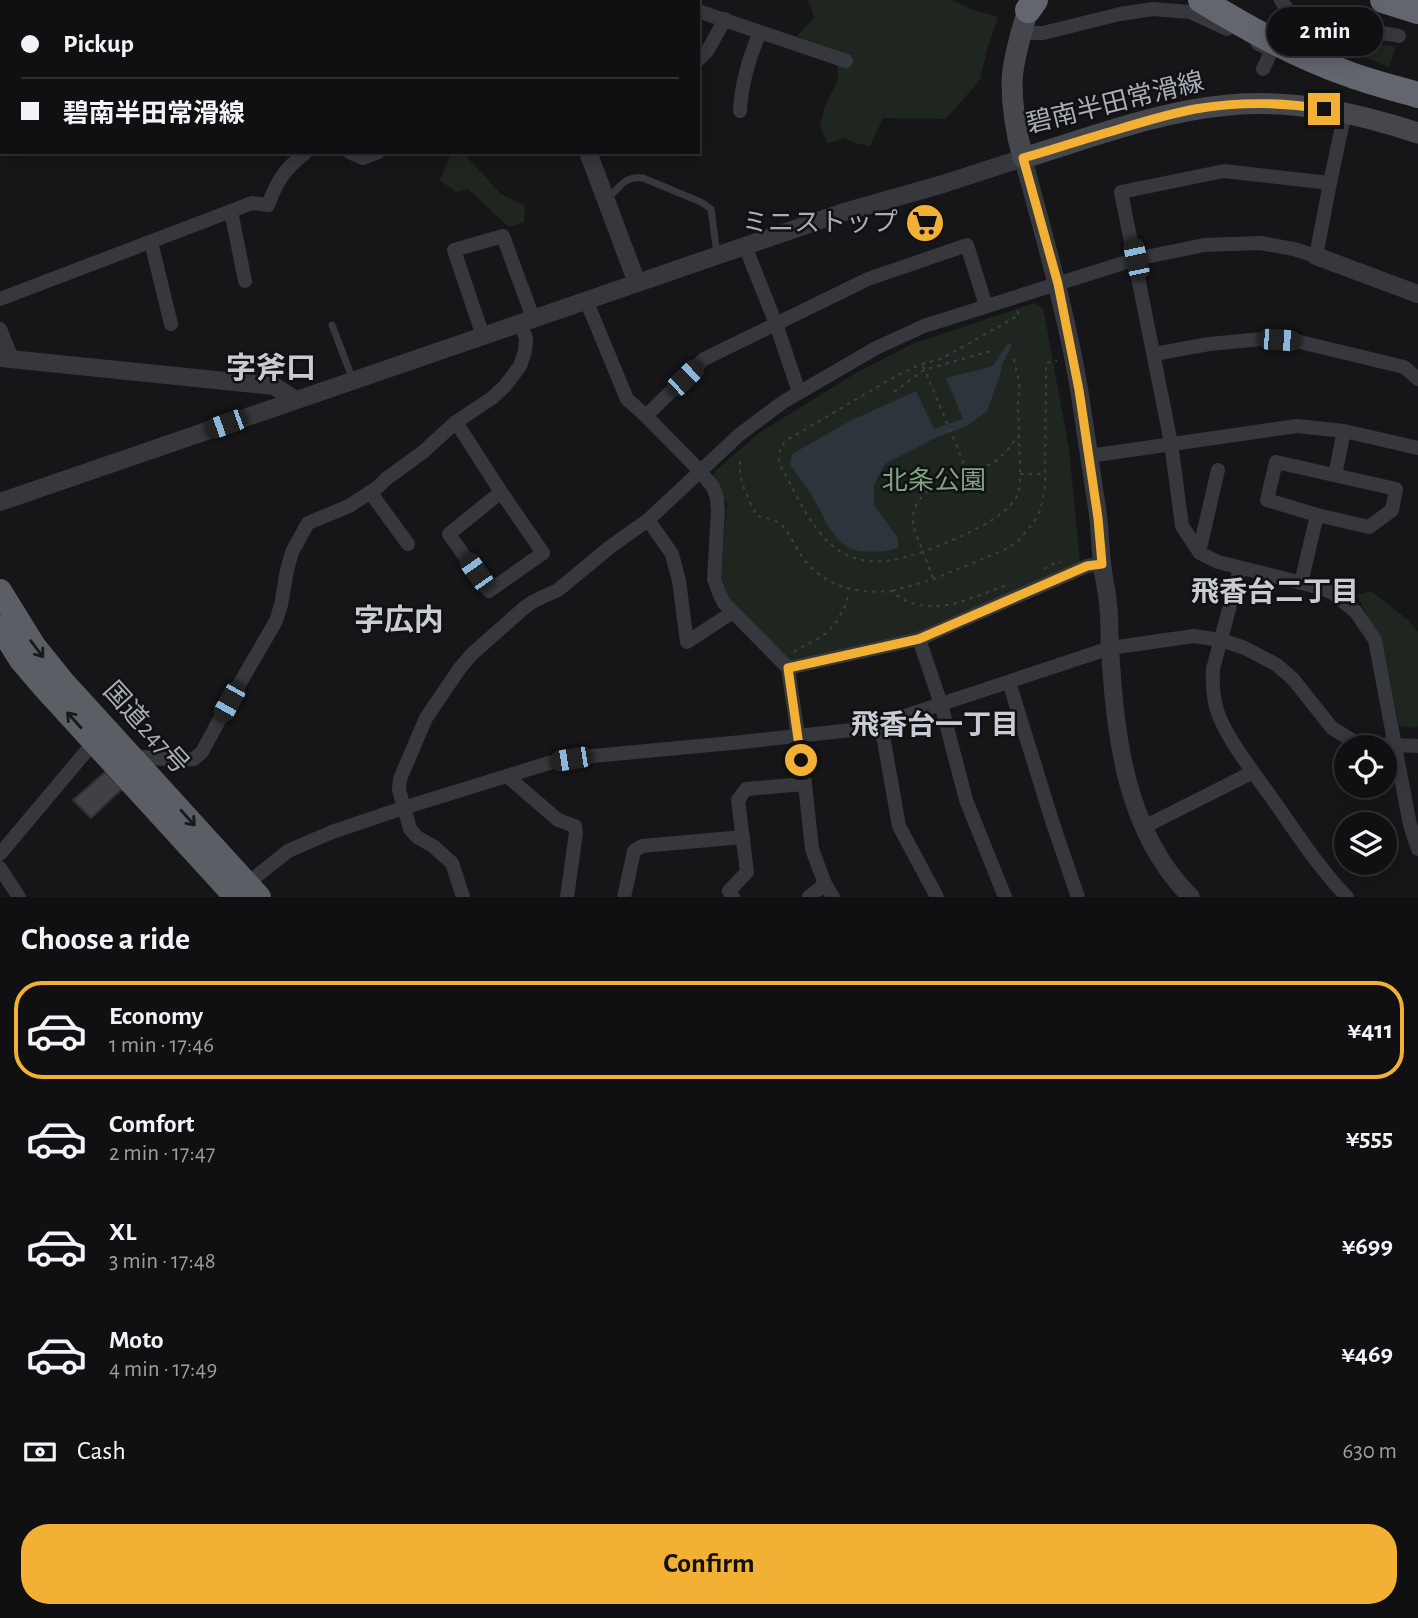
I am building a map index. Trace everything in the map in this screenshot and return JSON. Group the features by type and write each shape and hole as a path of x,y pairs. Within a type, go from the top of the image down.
{"highway":[{"path":"1201,0 1230,18 1343,73 1418,95"},
{"path":"1227,0 1263,22 1347,59 1418,95"},
{"path":"1383,0 1418,11"},
{"name":"国道247号","path":"0,592 34,646 63,682 135,760 244,893"},
{"name":"国道247号","path":"1,632 21,660 94,742 244,893"}],"main road":[{"name":"碧南半田常滑線","path":"1029,11 1012,79 1015,132 1023,158 1155,118 1194,109 1230,105 1304,105 1345,112 1418,133"}],"street":[{"path":"1281,0 1298,19 1314,27 1399,36"},
{"path":"1029,11 1043,33 1120,14 1153,9 1190,12 1272,50 1263,69"},
{"path":"700,12 846,61"},
{"path":"700,58 708,50 725,19"},
{"path":"740,111 742,86 760,32"},
{"path":"1316,256 1345,112"},
{"path":"0,299 252,203 268,205 277,183 289,166 304,154"},
{"path":"354,154 363,158 373,154"},
{"path":"589,154 637,283"},
{"path":"0,502 841,213 1023,158 1058,284 1079,390 1109,606 1110,648 1120,749 1126,777 1143,827 1159,857 1175,881 1191,897"},
{"path":"1330,183 1224,171 1121,192 1171,443 1182,526 1199,552 1218,562 1334,593 1356,612 1375,640 1392,735"},
{"path":"231,211 245,281"},
{"path":"135,760 144,757 194,759 202,752 276,621 292,552 308,523 349,506 370,492 423,452 456,422 492,398 514,375 525,351 526,321 503,236 454,250 483,336"},
{"path":"151,242 171,324"},
{"path":"463,897 452,863 410,829 399,790 400,779 426,718 472,654 525,607 558,590 648,520 699,470 748,428 799,392 891,340 923,326 1136,259 1204,245 1260,243 1294,249 1418,295"},
{"path":"646,416 704,359 868,279 967,245 986,306"},
{"path":"745,246 799,392"},
{"path":"586,300 627,399 713,487 718,511 714,579 724,603 790,667 812,849 829,891 809,897"},
{"path":"0,329 9,351 5,358 274,386 294,400"},
{"path":"1154,354 1209,344 1262,339 1296,341 1404,367 1418,379"},
{"path":"456,422 544,553 489,591 449,534 501,492"},
{"path":"1089,456 1297,426 1344,431 1418,448"},
{"path":"1335,475 1344,431"},
{"path":"1276,462 1396,489 1392,510 1369,527 1317,515 1267,500 1276,462"},
{"path":"1199,552 1218,470"},
{"path":"370,492 408,544"},
{"path":"1301,583 1317,515"},
{"path":"648,520 672,554 679,581 687,642 733,612"},
{"path":"790,667 919,639 1087,566 1102,564"},
{"path":"1240,568 1213,669 1214,701 1225,730 1253,772 1328,877 1347,897"},
{"path":"244,893 288,852 332,832 549,763 593,756 852,730 881,724 1110,648 1194,636 1221,639 1263,656 1277,665 1293,679 1332,728 1343,735"},
{"path":"919,639 941,704 966,800 1005,897"},
{"path":"1009,682 1078,897"},
{"path":"881,724 899,826 937,897"},
{"path":"0,853 94,742"},
{"path":"1397,744 1418,746"},
{"path":"1397,759 1410,825 1418,849"},
{"path":"1143,827 1253,772"},
{"path":"507,776 558,820 575,826 567,897"},
{"path":"728,895 747,872 738,800 746,789 805,784"},
{"path":"624,897 634,851 642,846 743,836"},
{"path":"0,868 19,897"}],"lane":[{"path":"605,199 625,180 637,177 701,202 711,209 719,255"},
{"path":"332,326 353,380"}],"path":[{"path":"1014,359 1020,388 1020,474 1017,497 1003,512 957,538 923,552 889,561 860,560 839,552 824,540 780,465 781,448 787,440 894,377 943,358 1019,315 1016,306"},
{"path":"894,392 924,370 994,350"},
{"path":"740,461 741,483 757,516 775,521 784,527 804,559 827,579 849,590 877,592 891,591 934,579 1004,550 1034,522 1040,511 1045,489 1046,363 1062,360"},
{"path":"922,364 968,474"},
{"path":"934,579 913,526 917,503 926,492 993,463 1019,435"},
{"path":"1020,474 1045,474"},
{"path":"1041,572 1062,561 1068,574"},
{"path":"891,591 923,606 945,606 1019,581"},
{"path":"790,667 796,650 824,635 838,619 849,590"}],"green space":[{"path":"807,0 952,0 998,17 980,80 946,119 883,118 870,146 844,138 827,144 820,125 838,79 837,52 797,36 814,18"},
{"path":"1317,37 1396,46 1389,67"},
{"path":"451,154 467,157 501,194 525,206 524,222 509,227 468,189 456,192 440,180"},
{"name":"北条公園","path":"1034,303 1043,308 1069,448 1080,562 917,633 789,661 727,597 720,576 727,504 713,477 715,471 759,433 854,374 912,344"},
{"path":"1371,591 1407,619 1418,632 1416,728 1399,726 1384,649 1357,595"}],"shaded area":[{"path":"1008,343 1012,345 1001,366 987,411 967,426 937,437 885,464 874,485 874,505 898,538 898,548 876,552 861,551 841,542 828,526 790,464 792,454 850,421 916,391 934,429 963,419 946,378 993,366"}],"building":[{"path":"105,772 122,789 91,818 73,800"}],"place":[{"name":"ミニストップ","path":"925,223"}],"district":[{"name":"字斧口","path":"271,369"},
{"name":"飛香台二丁目","path":"1275,593"},
{"name":"字広内","path":"399,621"},
{"name":"飛香台一丁目","path":"935,726"}],"route":[{"path":"801,760 788,668 919,639 1087,566 1102,564 1079,390 1058,284 1023,158 1194,109 1267,104 1304,105 1324,109"}]}
